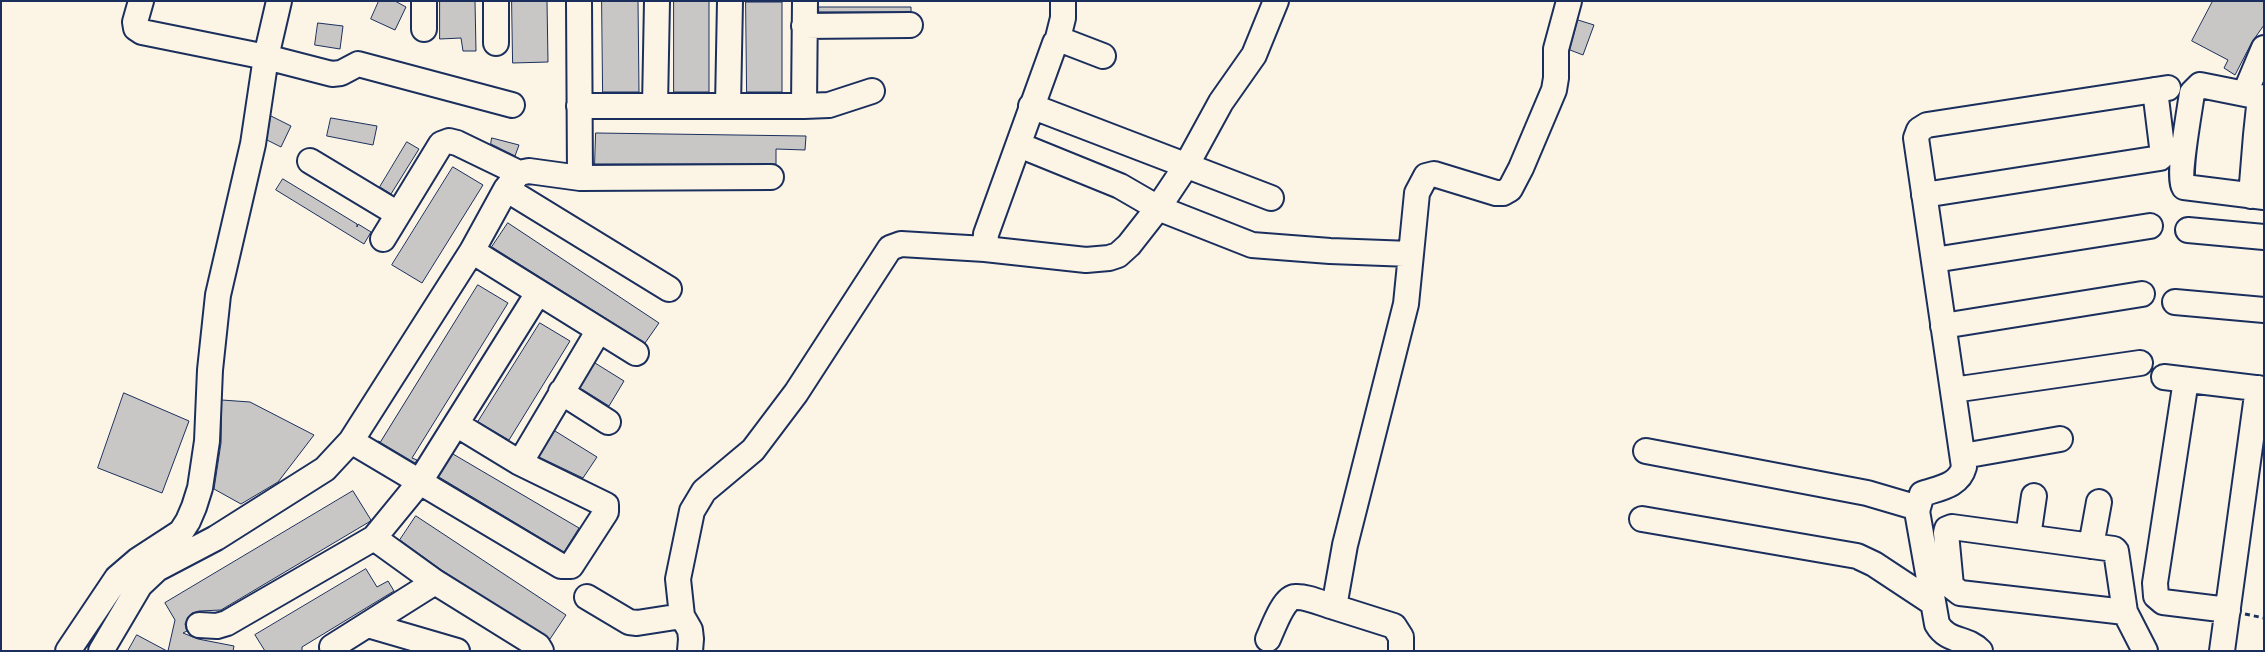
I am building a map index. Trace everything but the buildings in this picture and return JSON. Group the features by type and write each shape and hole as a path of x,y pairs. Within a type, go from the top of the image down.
{"street":[{"path":"141,1 135,22 136,28 142,32 266,57 336,74 358,64 512,105"},
{"path":"68,651 117,578 138,560 180,532 188,521 194,507 200,488 207,441 210,370 218,295 253,144 266,57 279,1"},
{"path":"424,1 424,29"},
{"path":"496,1 496,42"},
{"path":"579,1 580,178"},
{"path":"654,106 657,1"},
{"path":"728,106 730,1"},
{"path":"804,106 805,1"},
{"path":"985,249 986,234 1051,50 1057,42 1063,18 1063,1"},
{"path":"690,651 692,639 690,630 682,616 678,579 692,511 697,501 711,485 735,467 753,450 796,393 890,248 901,244 985,249 1086,260 1109,258 1118,255 1129,245 1158,208 1186,166 1221,102 1254,55 1276,1"},
{"path":"1334,607 1346,545 1406,304 1417,193 1426,176 1434,174 1499,194 1510,189 1521,168 1554,90 1556,49 1570,1"},
{"path":"804,26 910,24"},
{"path":"1057,42 1064,41 1103,56"},
{"path":"2245,93 2262,55"},
{"path":"2200,85 2245,93 2260,97 2257,196 2188,190 2181,184 2192,93 2200,85"},
{"path":"1924,195 2160,158 2163,155 2161,89 1926,125 1919,130 1916,138 1924,195 1934,260 1943,326 1963,456 1964,468 1962,477 1953,484 1922,494 1918,508 1937,624 1945,635 1972,645 1980,651"},
{"path":"579,106 828,105 872,91"},
{"path":"1032,106 1271,198"},
{"path":"383,239 440,144 449,141 457,143 669,289"},
{"path":"1018,144 1120,186 1158,208 1252,245 1330,251 1411,254"},
{"path":"310,162 398,214"},
{"path":"102,651 140,585 157,569 216,538 325,469 351,441 472,251 512,181 535,172 580,178 772,177"},
{"path":"1934,260 2150,226"},
{"path":"2188,230 2264,237"},
{"path":"472,251 636,353"},
{"path":"199,625 217,626 227,623 374,538 419,483 538,293"},
{"path":"1943,326 2142,294"},
{"path":"2175,302 2264,310"},
{"path":"520,463 599,330"},
{"path":"1953,390 2140,363"},
{"path":"2222,651 2261,389 2175,378 2155,583 2156,596 2163,602 2228,610"},
{"path":"561,392 608,422"},
{"path":"351,441 561,566 571,566 606,512 606,505 520,463 456,424"},
{"path":"1963,456 2060,439"},
{"path":"1646,451 1867,493 1918,508"},
{"path":"2028,537 2034,496"},
{"path":"2091,546 2099,502"},
{"path":"1642,519 1857,556 1874,564 1933,603"},
{"path":"2125,612 1960,593 1951,586 1946,533 1949,527 2114,549 2116,551 2125,612 2144,651"},
{"path":"374,538 435,582 538,646 541,651"},
{"path":"332,647 435,582"},
{"path":"587,597 629,622 637,623 682,616"},
{"path":"1268,638 1285,603 1290,598 1299,597 1394,626 1401,636 1401,651"},
{"path":"368,626 457,651"}]}
